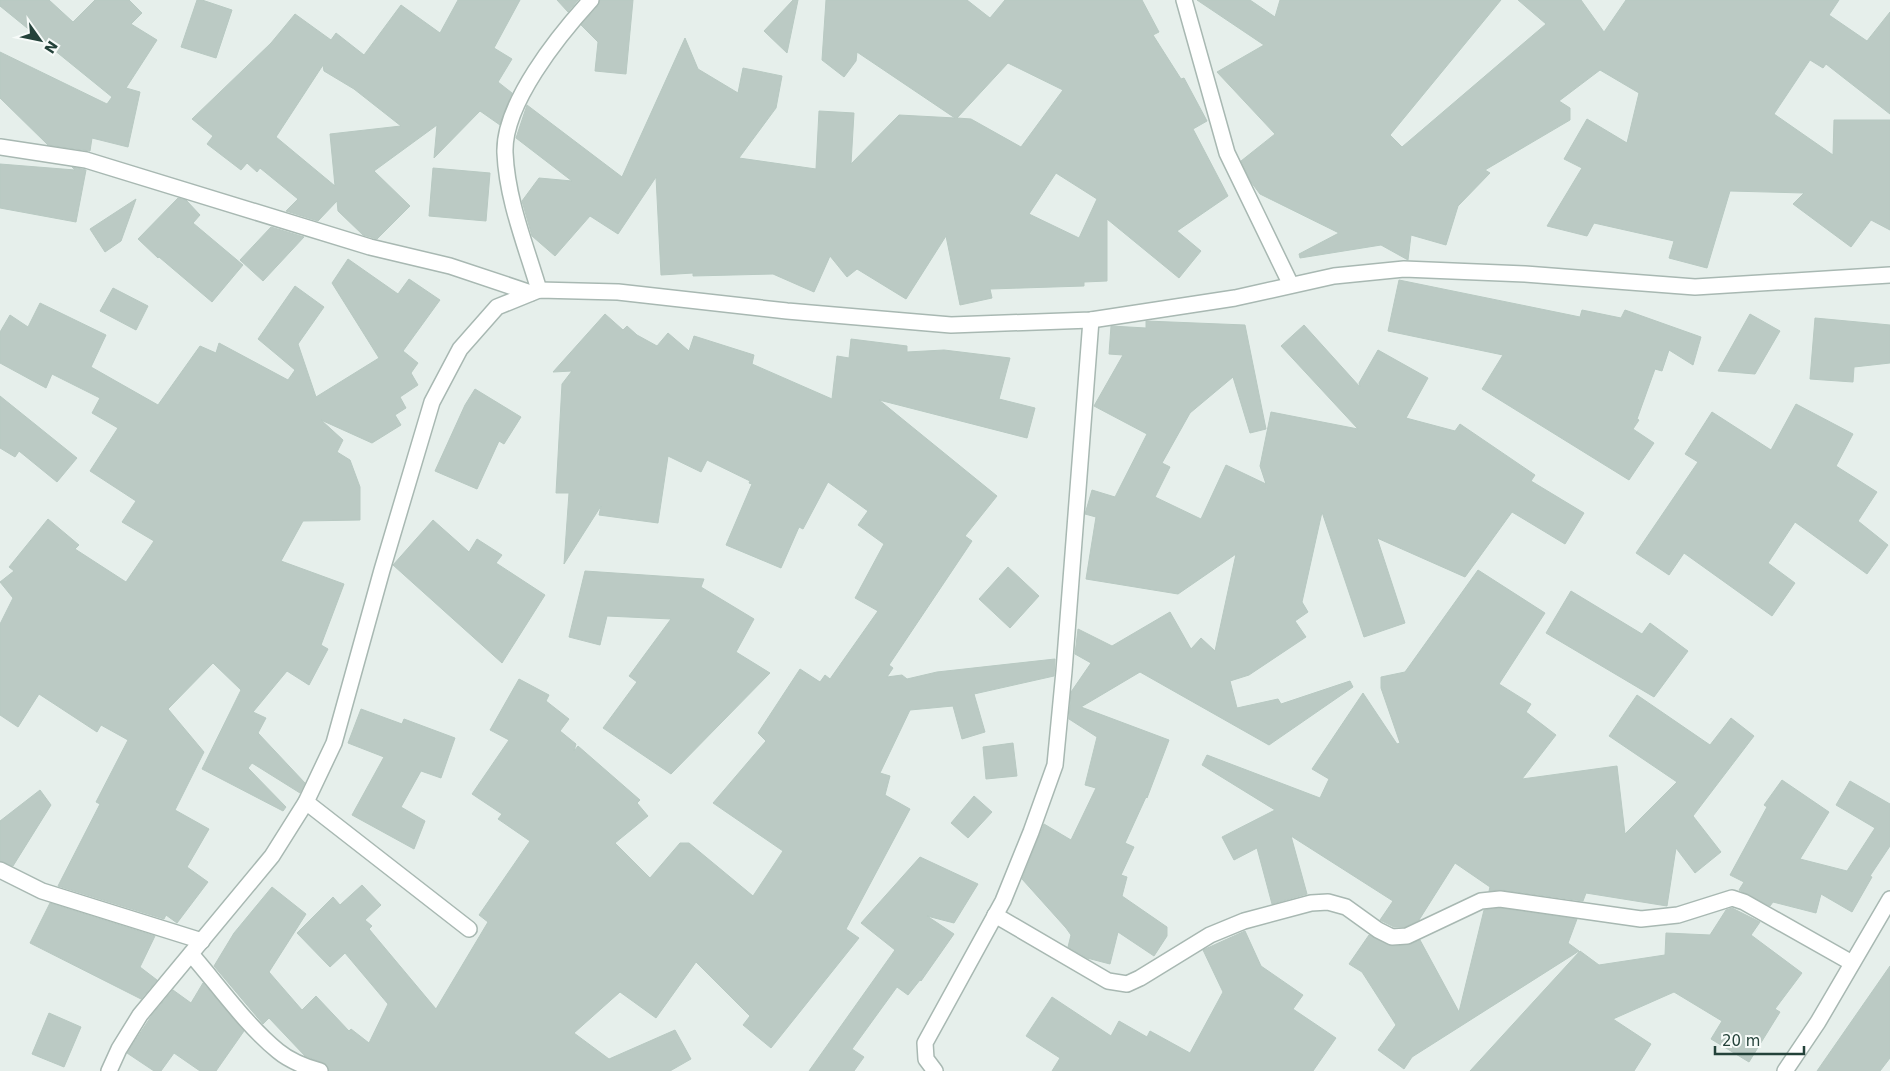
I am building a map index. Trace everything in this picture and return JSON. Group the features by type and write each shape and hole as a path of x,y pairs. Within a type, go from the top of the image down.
{"street":[{"path":"535,292 509,189 505,152 510,119 525,89 564,30 591,0"},
{"path":"1184,0 1227,153 1291,285"},
{"path":"0,147 86,160 370,247 450,266 535,292 618,292 787,312 951,325 1091,320 1235,298 1334,276 1404,269 1525,274 1695,288 1890,275"},
{"path":"109,1071 119,1049 140,1015 272,856 306,802 334,743 382,570 432,402 460,349 498,307 535,292"},
{"path":"935,1071 926,1058 925,1043 995,915 1031,832 1054,765 1064,671 1091,320"},
{"path":"306,802 469,930"},
{"path":"0,870 42,891 202,940"},
{"path":"995,915 1108,981 1127,984 1210,935 1244,920 1311,903 1328,902 1346,907 1378,930 1392,937 1406,936 1481,901 1500,899 1641,919 1678,915 1732,898 1744,902 1852,963"},
{"path":"1785,1071 1818,1022 1890,900"},
{"path":"191,954 255,1028 279,1052 306,1067 320,1071"}],"building":[{"path":"0,0 49,0 73,22 95,0 129,0 142,13 131,24 157,40 126,88 140,92 128,147 92,138 90,151 48,145 0,98 0,52 107,104 112,97 0,6"},
{"path":"197,0 232,10 216,58 181,47"},
{"path":"458,0 520,0 494,48 512,59 498,82 512,93 500,125 480,111 434,158 437,125 374,171 410,206 377,239 363,235 338,211 337,201 318,221 286,211 298,199 260,168 257,172 247,163 241,170 207,144 213,136 192,119 271,43 295,14 331,40 336,33 364,55 401,5 440,33","holes":["323,65 324,71 354,89 401,126 330,134 335,186 276,137"]},
{"path":"557,0 578,0 568,12"},
{"path":"600,0 633,0 626,74 595,71 598,42 581,25 598,6"},
{"path":"793,0 798,0 787,53 764,31"},
{"path":"826,0 967,0 990,18 1005,0 1142,0 1159,32 1153,35 1181,79 1184,78 1207,121 1193,129 1228,196 1177,231 1201,251 1179,278 1107,219 1107,281 1084,282 1084,286 990,289 992,298 960,305 946,236 906,299 857,269 847,277 830,256 814,292 773,274 693,276 693,273 661,275 656,177 618,234 590,216 555,256 532,236 522,201 539,178 572,181 516,138 527,105 622,177 685,38 698,69 738,93 743,68 782,76 776,108 739,158 816,169 819,111 854,113 851,164 899,115 955,118 857,52 856,61 844,77 822,60","holes":["1008,63 1063,90 1021,147 971,119 957,118","1056,173 1097,199 1079,238 1029,214"]},
{"path":"1197,0 1250,0 1275,17 1280,0 1501,0 1390,135 1402,147 1546,24 1518,0 1581,0 1604,32 1626,0 1839,0 1829,15 1867,41 1890,12 1890,114 1826,64 1823,68 1810,60 1774,114 1833,155 1834,120 1890,120 1890,230 1871,220 1851,247 1793,204 1804,193 1730,191 1707,268 1669,258 1674,241 1594,223 1587,236 1547,226 1582,168 1564,159 1587,119 1627,143 1639,93 1600,70 1559,101 1570,108 1570,120 1485,170 1490,173 1458,206 1446,245 1411,235 1408,260 1381,245 1300,258 1299,254 1339,233 1260,194 1251,182 1241,161 1275,134 1217,72 1264,45"},
{"path":"0,164 75,170 72,167 86,170 76,222 0,208"},
{"path":"433,168 490,173 486,221 429,216"},
{"path":"178,198 186,200 200,215 193,223 243,265 212,302 158,258 138,239"},
{"path":"136,199 121,241 105,252 90,229"},
{"path":"271,227 304,237 263,281 240,260"},
{"path":"348,259 398,294 409,279 440,300 403,351 418,363 411,373 418,385 400,397 406,408 395,415 401,425 372,443 321,420 343,440 337,452 350,460 360,487 360,520 303,521 281,561 344,584 321,645 328,649 309,685 287,671 253,712 266,718 258,733 305,783 300,793 252,763 248,768 286,807 283,811 202,769 241,690 213,663 168,709 204,752 175,810 209,829 187,867 208,882 177,923 166,915 164,919 58,886 100,804 96,802 128,740 101,725 97,732 39,694 18,727 0,715 0,624 13,598 0,582 14,571 9,567 48,519 79,545 75,549 126,582 154,541 122,522 136,501 90,471 118,428 92,413 100,398 52,374 46,388 0,363 0,332 10,315 28,327 40,303 106,335 91,367 158,405 200,346 216,353 219,343 288,380 295,370 258,339 295,286 324,307 298,344 316,397 379,358 332,283"},
{"path":"1399,280 1580,317 1582,310 1621,318 1625,310 1701,337 1693,365 1669,350 1662,371 1655,369 1637,419 1639,420 1633,429 1654,443 1629,480 1482,389 1503,355 1388,331"},
{"path":"113,288 148,306 136,330 100,311"},
{"path":"605,314 623,330 627,326 637,335 657,346 668,333 689,351 694,336 754,355 752,364 832,399 837,356 849,358 851,339 907,346 907,352 944,350 1010,358 999,399 1035,408 1027,438 879,400 997,496 965,536 972,541 889,665 893,668 887,677 902,675 907,679 937,672 1055,659 1054,676 974,694 985,732 962,739 953,706 910,710 880,773 890,776 885,795 910,809 846,929 859,938 771,1048 743,1025 750,1016 696,962 656,1018 620,992 574,1033 609,1059 675,1030 691,1059 670,1071 329,1071 326,1064 305,1056 269,1018 263,1024 214,966 234,933 272,887 306,914 269,972 302,1010 316,996 349,1031 351,1029 369,1043 388,1004 345,953 330,967 297,933 333,897 340,905 362,885 381,905 365,920 372,926 369,929 436,1009 488,922 479,915 530,841 498,819 502,814 472,794 509,740 490,730 519,679 549,695 546,701 569,719 560,731 576,744 574,751 578,746 640,800 637,803 648,816 615,843 650,878 680,843 689,843 753,896 783,851 713,803 766,741 758,733 800,669 820,682 825,675 830,679 878,611 855,598 884,544 858,525 868,511 828,482 803,529 799,527 781,568 726,545 752,484 749,483 750,481 707,460 701,472 668,456 658,523 599,515 601,506 564,564 569,493 556,493 562,384 572,371 553,372"},
{"path":"1750,314 1780,331 1755,374 1718,371"},
{"path":"1815,318 1890,325 1890,363 1854,367 1853,382 1810,379"},
{"path":"1146,321 1245,325 1266,429 1250,433 1233,377 1190,413 1162,463 1170,467 1155,497 1201,519 1226,465 1266,484 1260,466 1271,412 1358,429 1281,346 1304,325 1360,387 1359,383 1378,350 1428,378 1406,418 1455,431 1460,424 1535,475 1531,481 1584,513 1565,544 1512,512 1465,577 1377,538 1405,623 1364,637 1322,512 1302,602 1308,612 1295,621 1306,637 1249,675 1230,681 1237,708 1278,699 1281,704 1350,681 1353,687 1269,745 1140,672 1081,707 1169,740 1147,798 1125,843 1134,847 1121,875 1127,877 1122,896 1167,927 1167,936 1154,956 1118,932 1110,964 1087,958 1068,947 1071,935 1022,879 1044,824 1071,840 1096,788 1085,785 1097,737 1069,719 1071,692 1091,663 1075,654 1078,629 1112,646 1170,612 1191,649 1201,638 1215,651 1236,554 1178,594 1086,579 1096,517 1085,514 1092,490 1115,497 1147,434 1094,406 1123,355 1109,354 1111,326 1146,328"},
{"path":"475,389 521,417 504,444 499,441 477,489 435,471 465,405"},
{"path":"0,396 77,458 57,482 19,451 15,457 0,448"},
{"path":"1796,404 1853,434 1836,466 1877,492 1858,521 1888,545 1867,574 1795,522 1768,563 1795,583 1772,616 1684,553 1669,575 1636,553 1698,462 1685,454 1712,412 1771,450"},
{"path":"433,520 469,552 477,539 502,555 496,563 545,595 502,663 393,565"},
{"path":"1008,567 1039,596 1010,628 979,599"},
{"path":"1478,570 1545,613 1499,684 1531,704 1526,712 1556,735 1522,779 1617,766 1625,834 1677,782 1609,736 1637,695 1710,745 1731,718 1754,736 1693,816 1721,852 1695,873 1676,848 1667,906 1586,893 1583,901 1501,890 1489,891 1490,887 1455,863 1419,920 1405,927 1394,927 1380,920 1393,901 1291,836 1307,894 1272,904 1257,848 1234,860 1222,837 1275,810 1202,765 1207,755 1320,798 1329,779 1312,769 1363,693 1397,744 1400,743 1381,688 1381,677 1405,672"},
{"path":"585,571 704,579 701,587 754,619 736,652 770,673 671,774 603,728 637,682 629,676 671,619 607,616 600,645 569,637"},
{"path":"1571,591 1642,634 1650,623 1688,651 1654,697 1546,633"},
{"path":"361,709 402,724 404,719 455,738 441,778 421,771 401,807 425,821 414,849 352,815 384,757 348,743"},
{"path":"1013,743 1017,776 986,779 983,747"},
{"path":"1782,780 1829,812 1800,859 1847,871 1875,828 1836,805 1850,781 1890,804 1890,846 1870,876 1872,877 1852,912 1821,894 1816,913 1773,902 1770,906 1739,890 1744,882 1730,875 1767,807 1764,805"},
{"path":"40,790 51,805 13,866 0,861 0,821"},
{"path":"974,796 992,812 968,838 951,823"},
{"path":"920,857 978,884 954,923 927,916 954,934 921,981 908,995 897,987 852,1049 864,1057 854,1071 809,1071 895,950 861,923"},
{"path":"50,903 155,936 140,967 157,980 141,999 30,943"},
{"path":"1500,908 1577,919 1568,943 1579,951 1412,1057 1404,1069 1378,1050 1396,1025 1362,972 1349,964 1369,935 1392,946 1408,945 1420,940 1459,1012 1484,910"},
{"path":"1732,908 1760,922 1751,935 1802,973 1775,1009 1780,1012 1749,1062 1711,1039 1722,1021 1674,992 1613,1019 1651,1044 1634,1071 1470,1071 1580,951 1599,965 1665,955 1666,933 1710,935 1726,910"},
{"path":"1245,931 1261,966 1303,995 1293,1009 1336,1038 1313,1071 1052,1071 1060,1058 1026,1036 1052,997 1111,1036 1119,1021 1147,1037 1150,1031 1190,1053 1223,992 1203,950"},
{"path":"1890,966 1890,1058 1880,1071 1817,1071"},
{"path":"203,983 244,1031 216,1071 200,1071 174,1053 161,1071 154,1071 127,1053 152,1015 173,990 191,1003"},
{"path":"49,1013 81,1027 64,1067 32,1054"}]}
